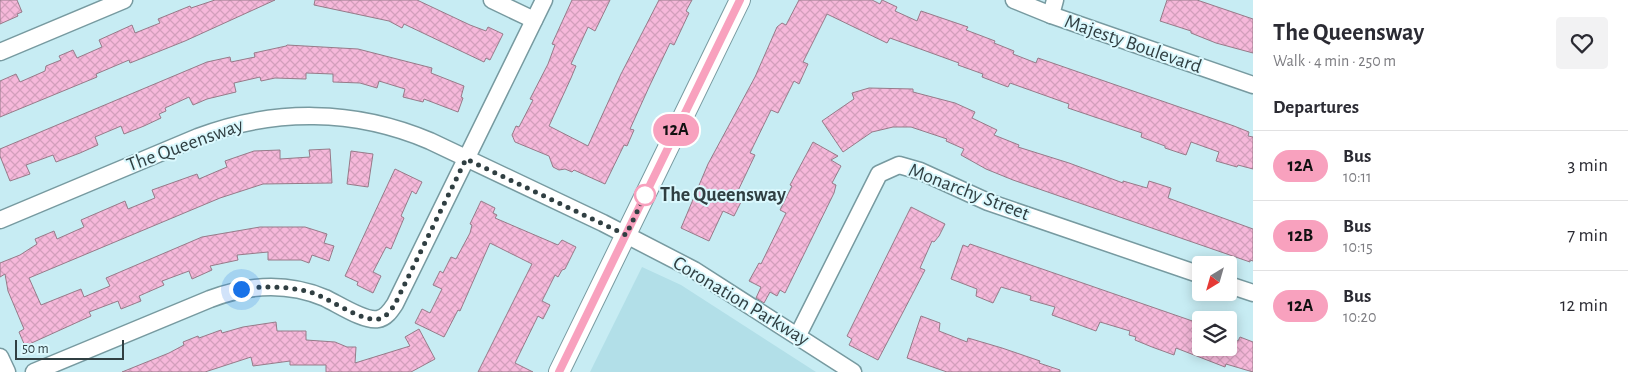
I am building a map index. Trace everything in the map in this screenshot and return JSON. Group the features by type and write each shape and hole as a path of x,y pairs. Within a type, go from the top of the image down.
{"street":[{"path":"0,52 124,0"},
{"path":"492,0 534,20"},
{"path":"34,372 230,291 273,286 311,292 367,318 378,319 387,314 395,304 544,0"},
{"path":"559,372 740,0"},
{"name":"Majesty Boulevard","path":"1014,0 1053,8 1253,85"},
{"name":"The Queensway","path":"0,220 198,137 232,125 268,118 319,116 371,122 420,137 626,235"},
{"name":"Monarchy Street","path":"798,335 879,174 899,165 920,171 988,202 1192,272"},
{"name":"Coronation Parkway","path":"626,235 694,270 853,372"},
{"path":"1238,288 1253,293"},
{"path":"0,357 6,372"}],"shaded area":[{"path":"642,267 681,285 816,372 590,372"}],"building":[{"path":"0,0 17,0 22,12 17,14 18,16 0,24"},
{"path":"215,0 275,0 185,41 130,63 129,60 96,74 97,77 0,117 0,81 16,74 20,82 45,71 46,66 61,60 59,56 73,50 77,58 102,47 99,40 132,25 135,33 160,23 158,19 190,6 191,8"},
{"path":"315,0 417,0 470,25 486,31 488,27 503,34 490,60 486,58 484,62 404,24 402,28 389,21 314,5"},
{"path":"572,0 610,0 595,31 588,27 571,64 576,66 549,126 588,146 621,74 659,0 692,0 686,11 689,13 674,45 670,43 630,129 634,130 627,146 624,145 605,184 574,170 572,172 553,167 549,156 515,142 512,135 516,126 519,127 533,100 530,99 548,64 555,45 552,44"},
{"path":"799,0 872,0 880,4 882,0 897,7 895,11 917,21 921,11 968,27 966,30 995,41 994,43 1014,51 1013,54 1036,63 1038,58 1234,126 1249,132 1248,136 1253,137 1253,169 1216,161 1219,152 1191,142 1186,155 1165,148 1165,146 1141,137 1142,133 1068,108 1069,104 1010,83 1008,87 982,77 983,74 958,65 959,63 890,38 887,43 827,14 803,62 808,64 799,84 794,81 778,113 771,110 750,153 755,155 735,197 742,200 734,216 723,211 709,241 681,228 708,164 755,77 777,27 782,23 786,25"},
{"path":"1167,0 1197,0 1253,19 1253,53 1216,43 1191,33 1191,31 1160,21"},
{"path":"287,45 358,49 432,68 431,73 464,86 461,97 463,98 458,112 424,99 423,102 403,97 405,89 379,81 377,88 360,83 333,82 333,74 306,73 306,79 275,78 261,81 260,77 234,83 236,92 207,99 193,105 189,97 165,108 166,111 159,114 161,118 144,126 124,134 121,126 95,137 98,145 80,153 56,162 53,155 26,165 30,174 10,181 0,156 0,149 207,62 230,57 231,62 255,57 254,53"},
{"path":"869,88 913,89 913,92 955,103 975,112 972,118 997,130 994,135 1019,145 1018,147 1123,183 1123,181 1147,188 1149,181 1171,188 1168,198 1253,229 1253,261 1250,260 1250,262 1238,258 1238,256 1233,256 1013,180 986,169 961,155 964,149 946,141 947,139 911,127 893,127 872,132 843,152 822,121 854,99 852,93"},
{"path":"813,142 838,156 831,160 841,166 832,183 836,185 834,193 785,293 780,290 777,296 770,292 764,303 756,298 761,287 749,281 759,263 761,264 786,213 780,210 792,186 790,185"},
{"path":"330,149 332,183 263,184 220,198 29,278 41,305 81,289 84,297 110,286 106,278 202,237 260,227 305,227 327,234 324,243 334,246 329,261 312,255 309,263 301,260 268,260 268,252 237,255 238,260 210,266 212,270 192,279 189,271 162,281 164,285 139,296 141,301 121,309 118,301 89,312 91,316 25,346 19,332 24,329 8,291 5,274 0,277 0,263 20,255 37,244 35,239 54,231 57,239 84,227 81,220 125,201 128,209 155,198 152,190 197,174 199,179 227,167 225,161 254,151 280,150 280,159 310,157 309,150"},
{"path":"351,151 373,154 368,187 347,184"},
{"path":"395,169 422,182 416,194 412,191 401,216 404,218 391,249 386,247 373,272 381,276 373,293 357,285 358,282 345,276"},
{"path":"481,201 495,208 493,213 497,215 495,218 558,245 562,240 576,247 565,269 562,270 558,277 555,275 542,301 550,305 543,319 538,316 515,363 533,372 478,372 532,264 490,243 460,311 458,310 444,337 415,323 422,309 430,313 442,289 433,285 440,271 443,273 451,257 456,259 470,233 472,225 470,224"},
{"path":"911,207 945,224 939,236 934,242 932,241 920,268 925,270 878,360 849,345 852,339 847,336"},
{"path":"970,244 1192,321 1192,354 1176,348 1174,355 1135,340 1136,337 1129,335 1130,331 1100,322 1096,331 1052,315 1055,307 1030,300 1031,296 1001,287 993,303 976,296 977,289 951,279 963,245 968,247"},
{"path":"921,316 940,323 939,331 967,342 968,338 1002,348 1040,361 1039,363 1060,370 1060,372 947,372 907,358"},
{"path":"276,322 277,331 306,331 306,340 335,342 347,347 356,347 355,363 410,346 405,337 419,329 435,359 411,372 326,372 326,365 290,365 290,361 253,366 251,357 205,372 122,372 169,353 184,345 183,342 198,336 199,338 221,330 222,333 243,327"},
{"path":"1240,337 1253,342 1253,372 1226,364 1225,367 1197,356 1237,356 1237,341"}],"bus line":[{"name":"12A","path":"559,372 740,0"}],"place":[{"name":"The Queensway","path":"645,195"}],"route":[{"path":"241,289 273,286 311,292 367,318 378,319 387,314 395,304 466,159 626,235 645,195"}]}
